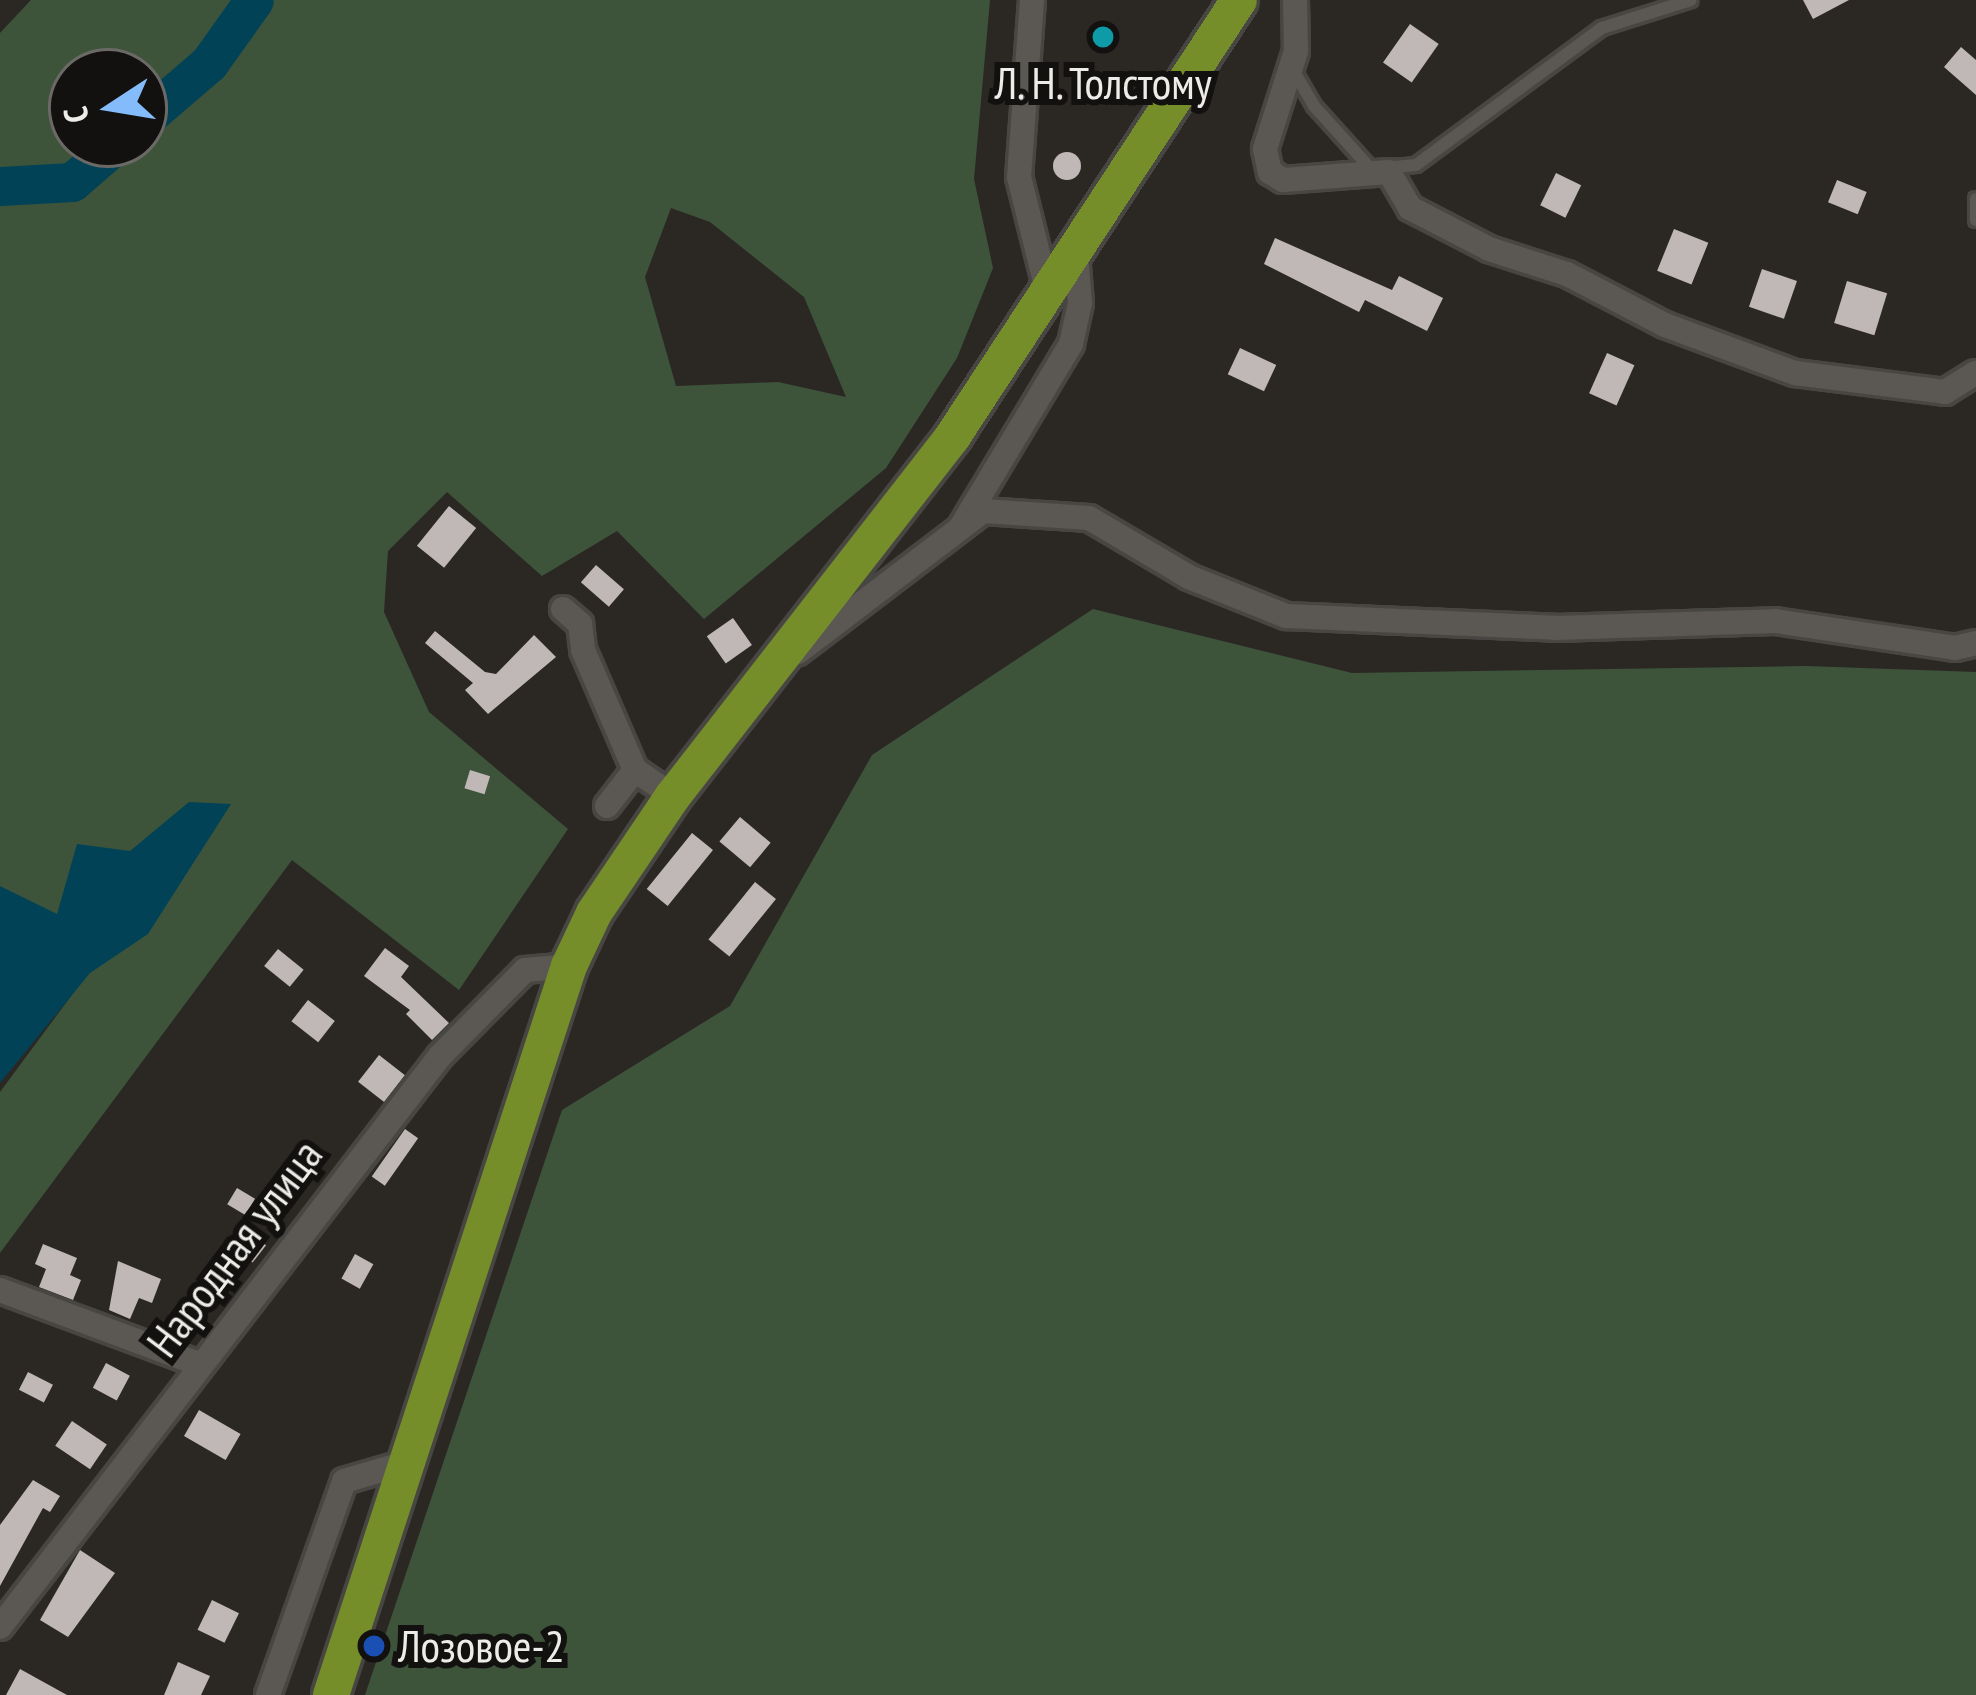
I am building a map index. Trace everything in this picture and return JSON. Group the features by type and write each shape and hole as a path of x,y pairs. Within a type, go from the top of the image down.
{"main road":[{"path":"331,1695 569,966 594,913 673,796 953,436 1049,297 1239,0"}],"street":[{"path":"1032,0 1019,177 1049,297"},
{"path":"1294,0 1292,67 1265,149 1270,172 1304,180 1371,169 1389,172 1410,208 1489,249 1567,274 1665,325 1795,373 1945,392 1976,373"},
{"path":"960,529 1071,344 1080,303 1076,254"},
{"path":"767,675 983,512 1089,518 1190,577 1286,616 1556,628 1775,621 1955,648 1976,643"},
{"path":"563,609 580,624 583,650 635,770 673,796"},
{"path":"608,806 635,770"},
{"name":"Народная улица","path":"0,1627 440,1056 525,970 569,966"},
{"path":"0,1291 200,1364"},
{"path":"268,1695 344,1481 405,1463"}],"lane":[{"path":"1292,67 1313,106 1371,169 1416,164 1602,28 1691,0"},
{"path":"1976,199 1976,220"}],"green space":[{"path":"31,0 990,0 974,179 993,268 957,358 886,468 704,619 617,531 542,576 447,492 388,551 384,612 429,712 568,829 459,990 292,860 0,1253 0,1092 74,992 0,949 0,33","holes":["671,208 710,222 804,297 846,397 778,382 676,386 645,277"]},
{"path":"1093,609 1352,673 1806,666 1976,672 1976,1695 365,1695 562,1110 730,1006 872,755"}],"water":[{"path":"189,802 231,804 148,934 90,973 0,1083 0,886 57,914 77,844 130,851"}],"building":[{"path":"1803,0 1849,0 1813,19"},
{"path":"1410,24 1439,44 1412,83 1383,63"},
{"path":"1961,47 1976,60 1976,95 1944,67"},
{"path":"1067,152 1077,156 1081,166 1077,176 1067,180 1057,176 1053,166 1057,156"},
{"path":"1556,173 1581,185 1565,218 1540,205"},
{"path":"1837,180 1867,192 1858,214 1828,202"},
{"path":"1674,229 1708,243 1691,285 1657,271"},
{"path":"1275,238 1392,290 1399,276 1443,298 1427,331 1365,300 1359,312 1264,264"},
{"path":"1762,269 1797,281 1784,319 1749,307"},
{"path":"1847,281 1887,293 1874,335 1834,323"},
{"path":"1240,348 1276,365 1264,391 1228,374"},
{"path":"1607,353 1634,365 1617,405 1589,393"},
{"path":"449,506 476,528 444,568 417,546"},
{"path":"596,565 624,589 609,607 581,582"},
{"path":"733,618 752,645 726,663 707,636"},
{"path":"435,631 485,672 496,674 534,635 556,657 488,714 465,690 473,683 425,643"},
{"path":"470,770 490,776 485,794 464,788"},
{"path":"740,817 771,843 750,867 719,842"},
{"path":"692,833 713,850 668,906 647,889"},
{"path":"755,882 776,899 729,957 708,940"},
{"path":"385,948 409,966 401,977 449,1023 432,1040 406,1014 410,1010 364,976"},
{"path":"278,949 304,970 290,987 264,966"},
{"path":"308,1000 335,1021 318,1042 291,1021"},
{"path":"379,1055 405,1075 384,1102 358,1082"},
{"path":"405,1129 418,1138 385,1186 372,1177"},
{"path":"237,1188 255,1199 245,1215 227,1204"},
{"path":"244,1228 266,1245 253,1263 230,1245"},
{"path":"43,1244 77,1258 70,1275 81,1280 73,1300 39,1287 46,1269 35,1264"},
{"path":"355,1254 373,1264 360,1289 341,1278"},
{"path":"118,1261 161,1279 152,1303 139,1298 130,1319 109,1310"},
{"path":"106,1363 130,1376 117,1400 93,1388"},
{"path":"28,1372 53,1385 44,1403 19,1390"},
{"path":"199,1410 241,1434 226,1460 184,1436"},
{"path":"72,1421 107,1444 90,1469 55,1446"},
{"path":"33,1480 60,1496 50,1512 43,1508 0,1586 0,1525"},
{"path":"80,1550 115,1573 68,1637 40,1620"},
{"path":"212,1600 239,1613 224,1643 198,1630"},
{"path":"178,1662 210,1676 201,1695 164,1695"},
{"path":"20,1669 67,1695 6,1695"}],"waterway":[{"path":"168,98 209,63 254,0"},
{"path":"0,186 72,182 88,168"}],"place":[{"name":"Л. Н. Толстому","path":"1103,37"},
{"name":"Лозовое-2","path":"374,1646"}]}
